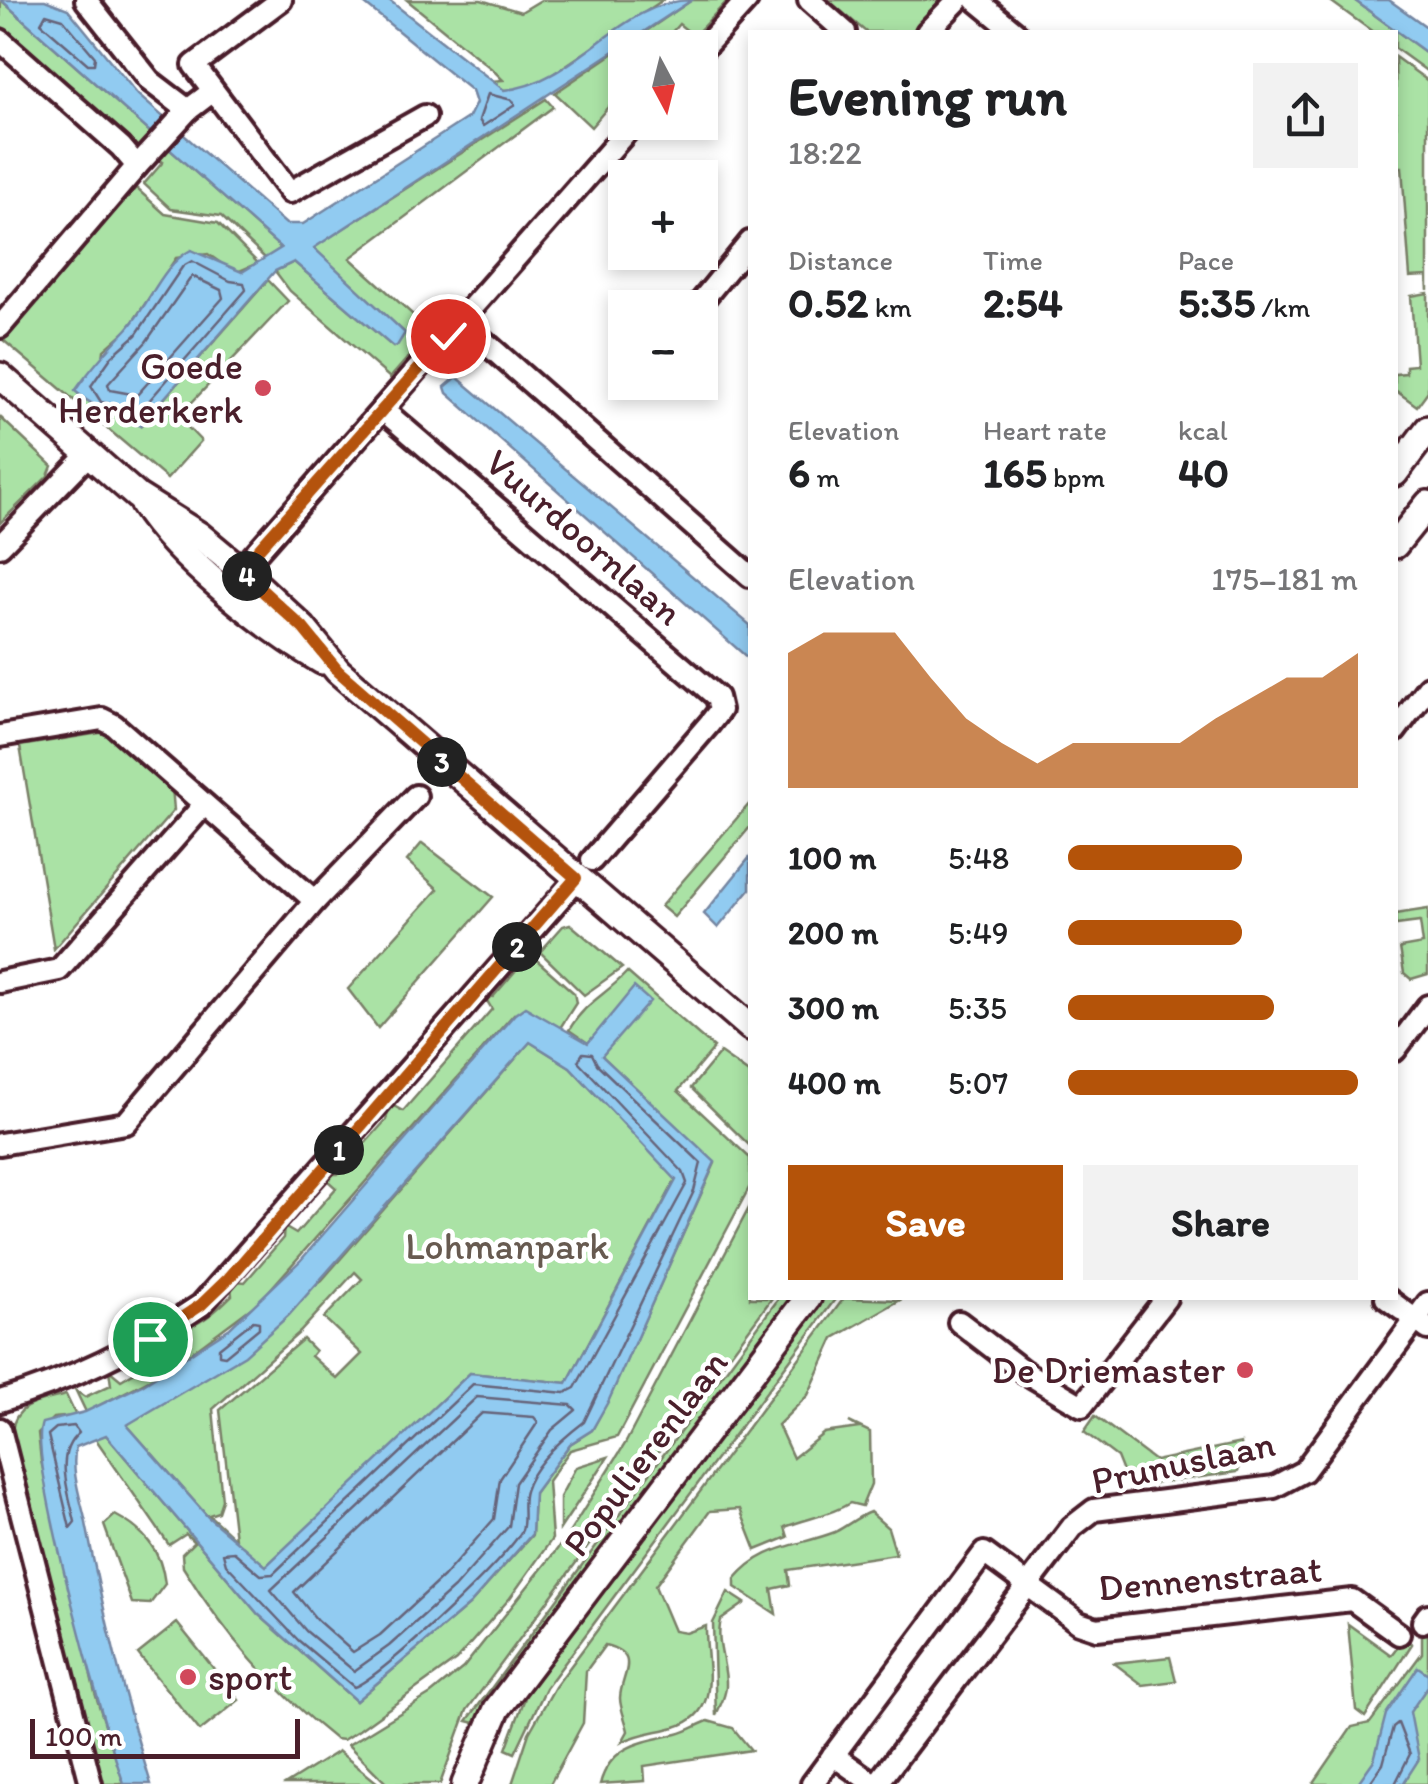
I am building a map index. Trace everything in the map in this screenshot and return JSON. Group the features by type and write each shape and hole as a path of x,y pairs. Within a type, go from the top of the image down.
{"street":[{"path":"86,0 150,80 188,110"},
{"path":"281,0 194,64 290,192 425,116"},
{"path":"718,32 748,0"},
{"path":"809,0 843,30"},
{"path":"934,30 958,0"},
{"path":"976,0 1013,30"},
{"path":"0,40 121,146 137,166"},
{"path":"0,327 137,166 188,110 213,91"},
{"path":"233,579 619,140"},
{"path":"711,290 748,244"},
{"path":"462,322 748,574"},
{"path":"0,376 137,496 168,536 233,579 270,628 338,671 584,869 748,1025"},
{"name":"Vuurdoornlaan","path":"383,410 717,697 720,710 710,723 584,869"},
{"path":"1398,466 1428,429"},
{"path":"0,546 88,455"},
{"path":"1400,531 1428,504"},
{"path":"1398,727 1428,687"},
{"path":"0,736 102,719 315,901"},
{"path":"0,1144 126,1122 315,901 416,796"},
{"path":"0,982 59,970 203,806"},
{"path":"0,1401 67,1381 150,1339 201,1305 584,869"},
{"path":"1398,1046 1428,1006"},
{"name":"Populierenlaan","path":"465,1784 497,1709 807,1300"},
{"path":"959,1322 1023,1371 1082,1406 1164,1300"},
{"path":"1390,1300 1424,1317"},
{"name":"Prunuslaan","path":"875,1784 1072,1527 1094,1510 1274,1487 1304,1471 1424,1317"},
{"path":"0,1429 91,1784"},
{"name":"Dennenstraat","path":"833,1756 984,1554 1079,1623 1097,1629 1352,1600 1399,1634"},
{"name":"Populierenlaan","path":"482,1784 500,1730 542,1654"},
{"path":"812,1784 833,1756 875,1784"}],"green space":[{"path":"1,0 281,248 266,259 221,216 171,209 144,184 163,162 156,157 152,161 0,28"},
{"path":"407,0 481,0 521,12 541,0 663,0 618,30 608,30 608,37 532,88 504,90 491,81 503,80"},
{"path":"692,0 728,0 700,30 686,30 679,24 674,30 648,30"},
{"path":"828,0 947,0 920,30 864,30"},
{"path":"1329,0 1354,0 1395,30 1370,30"},
{"path":"1398,32 1428,54 1428,72 1398,50"},
{"path":"608,57 608,107 591,127 555,93"},
{"path":"1398,59 1428,81 1428,290 1427,276 1410,277 1402,167 1398,167"},
{"path":"546,99 553,107 350,258 431,331 390,378 290,291 275,271 294,262 393,347 405,333 313,248"},
{"path":"136,188 165,214 218,223 258,263 235,273 208,254 176,258 128,329 104,350 97,412 119,414 141,425 268,280 288,301 178,417 201,441 167,479 2,339"},
{"path":"1428,293 1428,391 1417,406 1398,392 1398,374 1406,373 1406,366 1416,365 1411,296"},
{"path":"0,417 52,466 48,476 0,523"},
{"path":"106,732 172,787 174,810 54,949 20,746"},
{"path":"748,805 748,829 674,917 661,906"},
{"path":"422,843 493,897 378,1028 348,989 438,889 407,861"},
{"path":"1428,909 1428,974 1411,979 1404,973 1400,948 1423,944 1420,922 1398,925 1398,914"},
{"path":"570,924 622,968 584,995 540,952 563,926"},
{"path":"530,954 574,993 576,1003 560,1028 514,1014 259,1302 168,1370 86,1412 76,1391 85,1397 111,1385 109,1370 121,1380 177,1347 173,1333 211,1315 224,1303 232,1295 231,1287 236,1281 245,1282 283,1238 284,1227 296,1234 336,1188 327,1180 329,1174 338,1174 386,1120 390,1104 403,1111 492,1009 484,996 493,997"},
{"path":"627,972 714,1048 678,1091 748,1156 748,1190 617,1437 570,1450 548,1481 552,1539 510,1598 456,1660 359,1730 343,1740 335,1739 270,1681 233,1638 183,1567 182,1554 194,1542 186,1534 169,1545 95,1438 106,1435 258,1614 356,1701 470,1604 532,1535 534,1493 570,1444 592,1430 715,1163 602,1056 642,1005 629,996 588,1043 569,1030 582,1012"},
{"name":"Lohmanpark","path":"530,1042 570,1067 676,1179 567,1383 470,1373 266,1567 208,1517 127,1425 322,1280","holes":["355,1272 362,1279 324,1318 362,1354 337,1379 311,1356 315,1351 303,1339 220,1410 235,1539 209,1515 218,1512 222,1500 213,1409 300,1332"]},
{"path":"720,1053 748,1073 748,1144 691,1088"},
{"path":"748,1210 748,1300 771,1300 467,1710 440,1784 387,1784 348,1745 431,1694 463,1668 566,1538 625,1444"},
{"path":"778,1300 793,1300 475,1723 467,1721"},
{"path":"820,1300 835,1300 546,1688 515,1753 506,1749 526,1695"},
{"path":"843,1300 900,1300 834,1338 808,1395 778,1425 793,1458 824,1433 859,1428 849,1422 870,1432 871,1484 862,1506 850,1503 785,1527 788,1537 756,1550 740,1509 710,1511 655,1586 674,1631 686,1633 706,1626 709,1685 700,1710 675,1727 622,1742 628,1731 620,1698 627,1660 617,1649 605,1645 586,1671 583,1723 550,1784 512,1784 529,1733 555,1687"},
{"path":"66,1395 76,1416 53,1418 38,1433 41,1461 95,1693 124,1784 99,1784 12,1430 24,1409"},
{"path":"1095,1416 1155,1461 1241,1443 1243,1463 1237,1472 1129,1487 1117,1457 1084,1432"},
{"path":"608,1457 560,1529 560,1497 576,1467"},
{"path":"870,1512 888,1528 896,1554 788,1570 790,1585 772,1589 776,1614 735,1587 735,1579 757,1559 835,1532"},
{"path":"115,1515 143,1534 160,1561 165,1584 150,1604 132,1603 104,1525"},
{"path":"728,1592 745,1603 721,1620 719,1637 726,1686 716,1716 713,1623"},
{"name":"sport","path":"177,1623 239,1700 200,1731 138,1654"},
{"path":"1348,1624 1391,1655 1404,1638 1412,1644 1365,1717 1356,1710"},
{"path":"1428,1624 1428,1784 1313,1784 1352,1727 1370,1723 1422,1653 1422,1633"},
{"path":"1170,1657 1176,1681 1143,1685 1114,1663"},
{"path":"708,1721 733,1728 751,1750 644,1766 645,1781 600,1784 612,1760 630,1747"},
{"path":"337,1752 379,1784 286,1784"}],"water":[{"path":"1,0 45,0 68,9 138,95 286,224 303,224 469,117 476,103 472,91 360,0 389,0 504,90 554,73 608,36 608,55 314,248 405,333 397,346 393,347 294,262 275,271 140,426 99,408 75,391 180,257 191,250 242,272 281,248"},
{"path":"692,0 646,30 616,30 642,13"},
{"path":"1354,0 1389,0 1428,28 1428,54"},
{"path":"457,377 748,623 748,658 447,393 445,387"},
{"path":"748,859 748,891 718,928 704,914"},
{"path":"634,987 650,1001 602,1056 715,1162 609,1400 592,1430 570,1444 534,1493 532,1534 470,1604 356,1701 258,1614 106,1435 76,1447 75,1475 100,1589 151,1784 124,1784 101,1712 57,1540 40,1447 42,1423 85,1412 142,1385 230,1328 300,1261 525,1007 588,1043","holes":["530,1042 570,1067 676,1180 567,1383 470,1373 266,1566 208,1517 127,1425 245,1355 289,1315"]},
{"path":"1418,1667 1428,1674 1428,1686 1410,1712 1419,1759 1403,1784 1357,1784 1374,1760 1386,1714"}],"place":[{"name":"Goede Herderkerk","path":"263,388"},
{"name":"De Driemaster","path":"1245,1370"},
{"name":"sport","path":"188,1677"}],"route":[{"path":"150,1339 201,1305 229,1278 576,878 338,671 303,628 240,570 448,336"}]}
